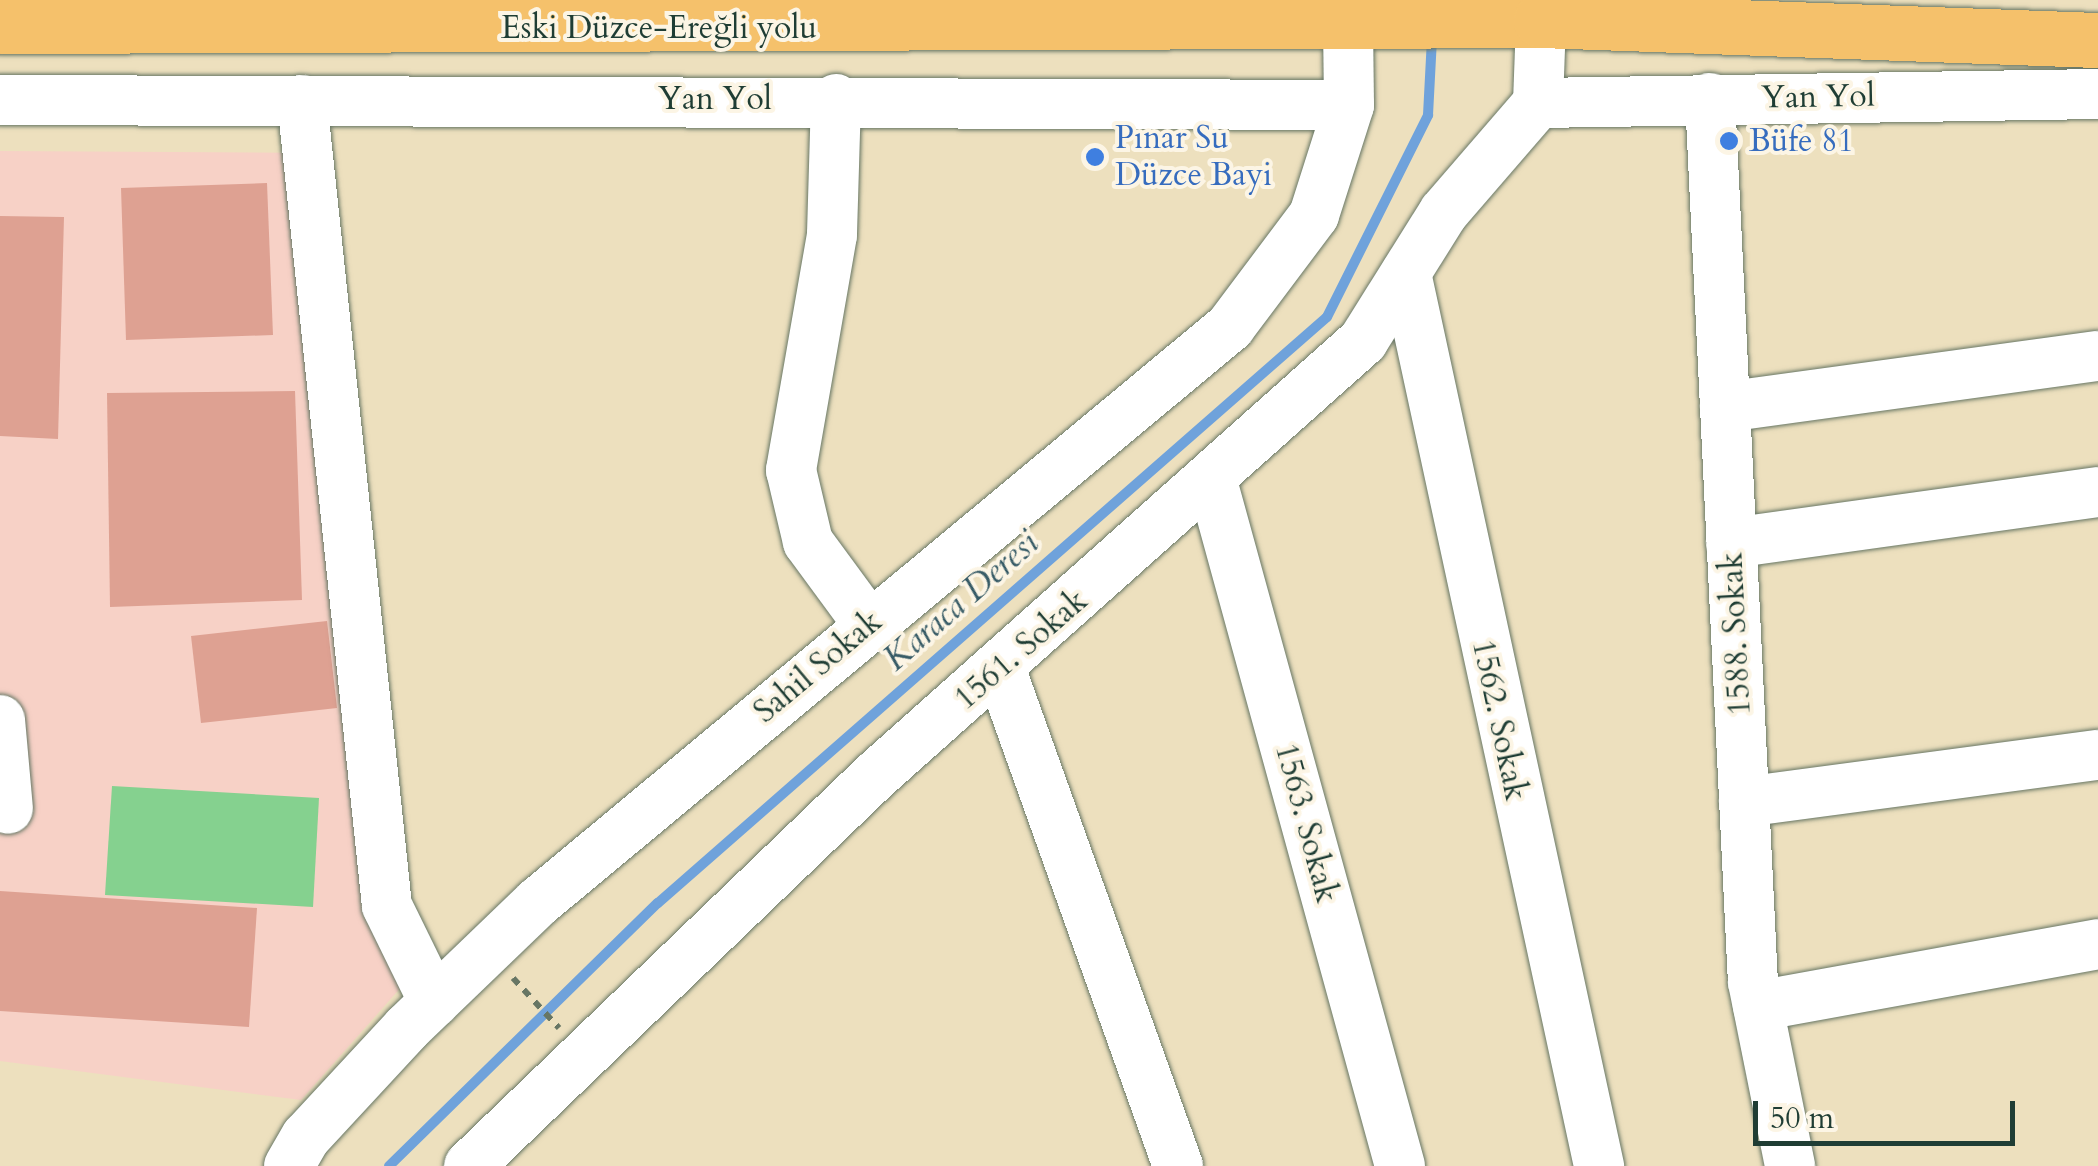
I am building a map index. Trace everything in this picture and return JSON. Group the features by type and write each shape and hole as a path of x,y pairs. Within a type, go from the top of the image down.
{"main road":[{"name":"Eski Düzce-Ereğli yolu","path":"0,26 1367,24 1542,20 2098,40"}],"street":[{"path":"1538,103 1542,20"},
{"path":"1350,105 1367,24"},
{"path":"126,100 130,26"},
{"name":"Yan Yol","path":"1538,103 2098,94"},
{"name":"1588. Sokak","path":"1710,98 1744,802 1758,1006 1790,1166"},
{"path":"836,99 832,235 791,470 808,542 869,624"},
{"name":"Yan Yol","path":"0,100 836,99 1350,105"},
{"path":"302,100 387,906 434,1002"},
{"name":"1561. Sokak","path":"469,1166 875,776 1212,481 1363,341 1444,212 1538,103"},
{"name":"Sahil Sokak","path":"289,1166 306,1137 488,950 869,624 1230,326 1314,215 1350,105"},
{"name":"1562. Sokak","path":"1406,273 1598,1166"},
{"path":"1724,407 2098,356"},
{"name":"1563. Sokak","path":"1212,481 1400,1166"},
{"path":"1732,543 2098,492"},
{"path":"1000,668 1178,1166"},
{"path":"0,720 8,809"},
{"path":"1744,802 2098,755"},
{"path":"1758,1006 2098,944"}],"path":[{"path":"488,950 583,1054"}],"shaded area":[{"path":"0,151 324,153 412,975 301,1100 0,1061"}],"green space":[{"path":"112,786 319,798 313,907 105,895"}],"building":[{"path":"267,183 273,335 126,340 121,188"},
{"path":"0,216 64,217 58,439 0,436"},
{"path":"295,391 302,600 110,607 107,393"},
{"path":"327,621 337,708 201,723 191,636"},
{"path":"0,891 257,908 249,1027 0,1011"}],"waterway":[{"name":"Karaca Deresi","path":"389,1166 658,903 1327,317 1428,115 1432,38"}],"place":[{"name":"Büfe 81","path":"1729,141"},
{"name":"Pınar Su Düzce Bayi","path":"1095,157"}]}
